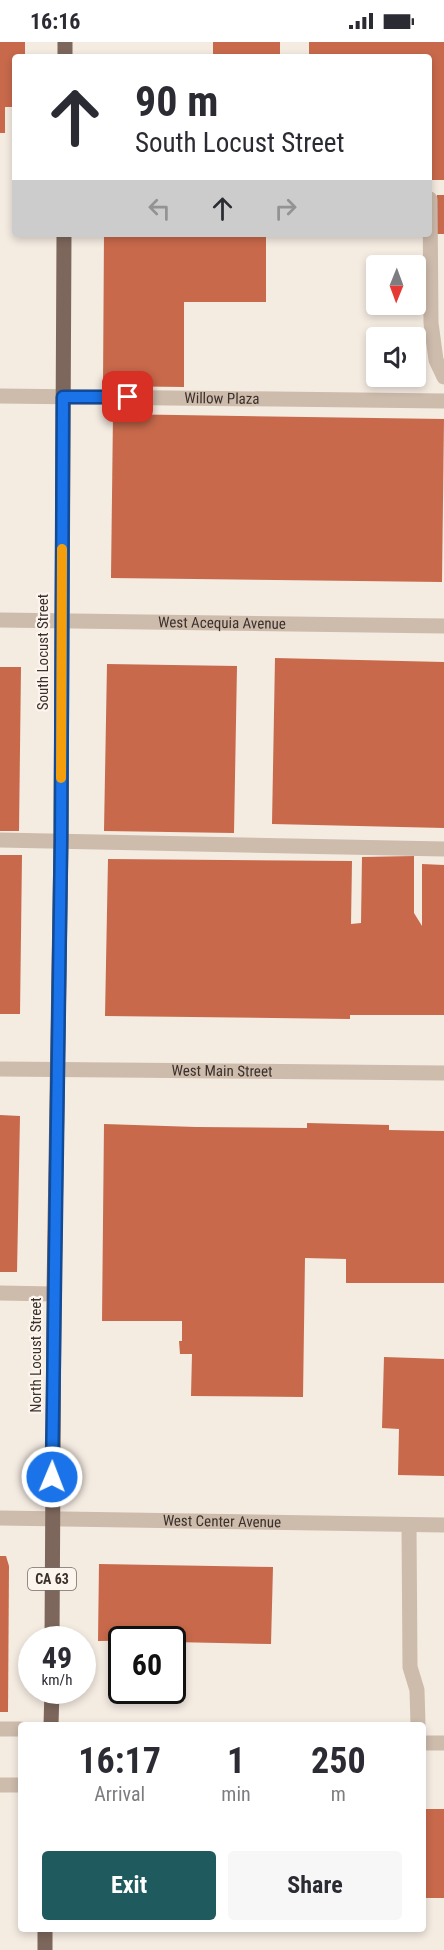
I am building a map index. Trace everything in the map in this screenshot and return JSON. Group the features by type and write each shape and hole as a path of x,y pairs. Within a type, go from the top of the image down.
{"main road":[{"name":"South Locust Street","path":"58,1070 64,237"},
{"name":"North Locust Street","path":"52,1626 58,1070"},
{"path":"51,1722 52,1704"},
{"path":"45,1932 45,1950"}],"street":[{"path":"430,237 431,322 436,360 444,377"},
{"name":"Willow Plaza","path":"0,396 444,401"},
{"name":"West Acequia Avenue","path":"0,620 444,626"},
{"path":"0,840 444,849"},
{"name":"West Main Street","path":"0,1069 444,1073"},
{"path":"0,1293 54,1294"},
{"name":"West Center Avenue","path":"0,1518 444,1525"},
{"path":"410,1525 410,1667 417,1690 418,1722"},
{"path":"0,1729 18,1729"},
{"path":"426,1743 444,1743"},
{"path":"0,1785 18,1785"}],"building":[{"path":"0,42 25,42 25,54 12,54 12,107 5,107 5,133 0,133"},
{"path":"213,42 280,42 280,54 213,54"},
{"path":"309,42 444,42 444,180 432,180 432,54 309,54"},
{"path":"437,195 444,195 444,234 437,234"},
{"path":"104,237 266,237 266,302 184,302 184,387 103,386"},
{"path":"113,414 444,419 442,582 111,578"},
{"path":"275,658 444,662 444,828 272,824"},
{"path":"107,664 237,666 234,833 104,831"},
{"path":"0,667 21,667 19,831 0,831"},
{"path":"0,855 22,855 20,1014 0,1014"},
{"path":"414,856 414,913 422,926 422,864 444,865 444,1015 350,1015 350,1019 105,1016 108,859 352,861 351,924 361,923 362,857"},
{"path":"0,1115 20,1116 17,1272 0,1272"},
{"path":"307,1123 389,1125 389,1130 444,1131 444,1283 346,1283 346,1259 305,1258 303,1397 191,1396 192,1354 180,1354 182,1321 102,1321 104,1124 307,1128"},
{"path":"384,1357 444,1359 444,1476 398,1475 399,1429 382,1428"},
{"path":"0,1556 6,1556 9,1566 8,1712 0,1712"},
{"path":"99,1564 273,1567 271,1644 186,1642 186,1626 108,1626 108,1641 98,1641"},
{"path":"426,1809 444,1809 444,1898 426,1898"}],"slow traffic":[{"path":"61,778 62,549"}],"route":[{"path":"52,1477 61,841 63,397 128,397"}]}
